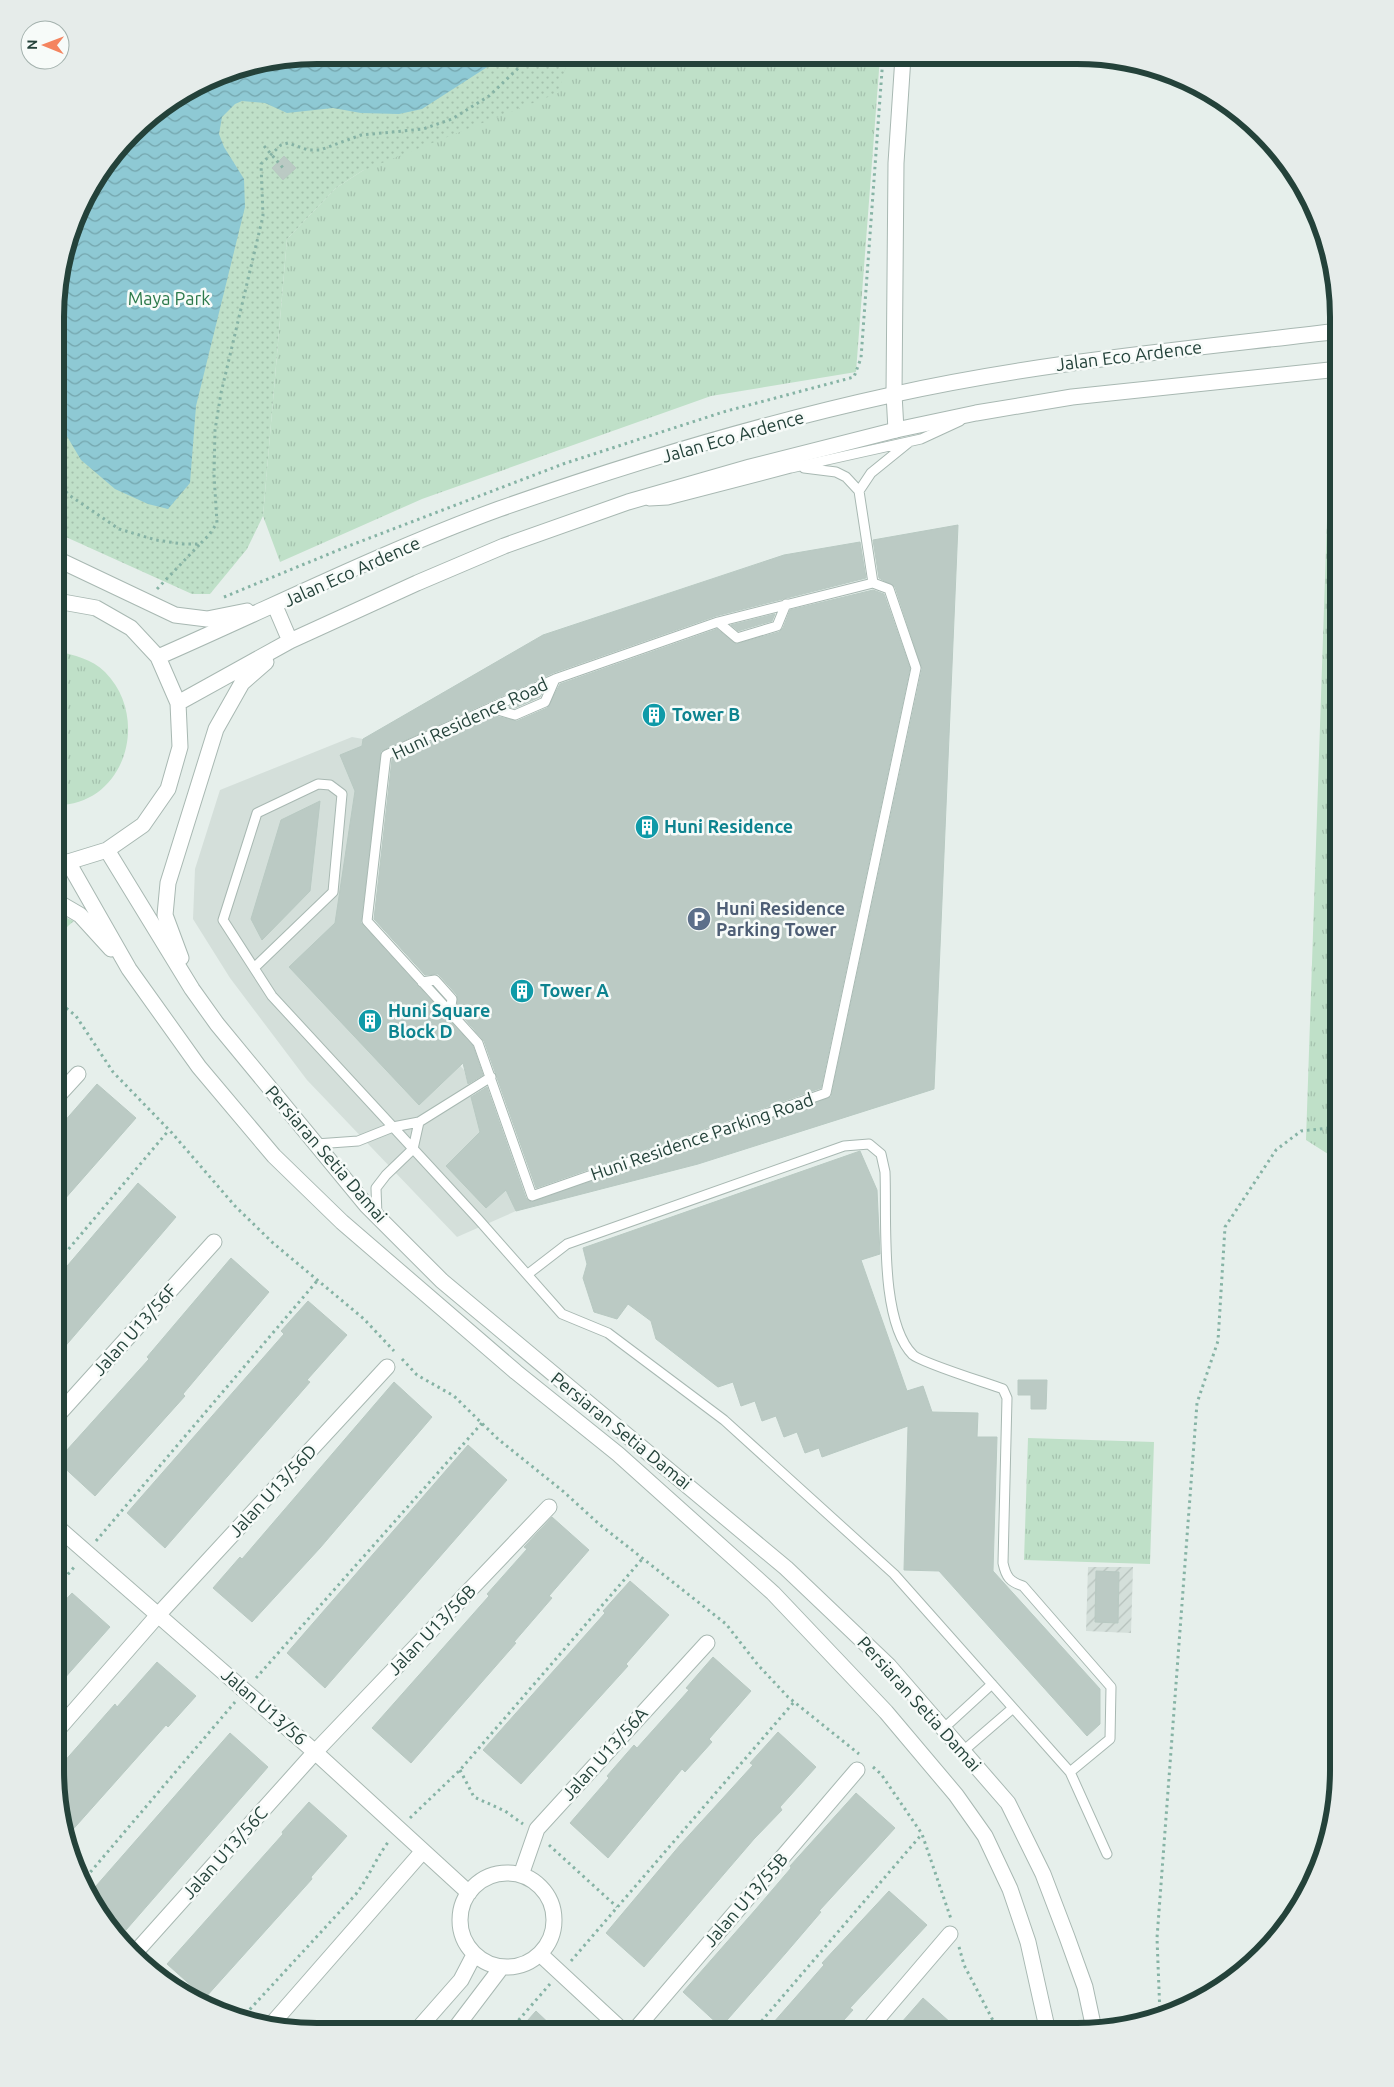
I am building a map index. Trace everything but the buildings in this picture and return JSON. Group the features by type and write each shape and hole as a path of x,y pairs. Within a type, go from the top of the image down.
{"street":[{"path":"896,430 894,394 896,163 902,64"},
{"name":"Jalan Eco Ardence","path":"158,657 402,549 497,510 603,474 744,432 894,394 1076,362 1330,332"},
{"name":"Jalan Eco Ardence","path":"178,703 290,641 504,546 628,502 750,467 896,430 976,413 1072,397 1330,370"},
{"path":"64,562 175,615 207,619 275,606 290,641 242,683 216,729 170,873 165,915 192,989"},
{"path":"64,601 96,608 131,628 158,657 178,703 180,747 168,789 143,825 107,850 64,861"},
{"name":"Persiaran Setia Damai","path":"107,850 192,989 229,1039 378,1216 442,1281 786,1568 889,1666 1008,1803 1043,1874 1085,1987 1093,2023"},
{"name":"Persiaran Setia Damai","path":"64,864 129,969 199,1067 274,1156 342,1222 516,1372 618,1454 766,1586 886,1712 956,1794 985,1836 1010,1889 1028,1942 1046,2023"},
{"path":"64,906 80,915 129,969"},
{"path":"64,1089 78,1074"},
{"name":"Jalan U13/56F","path":"64,1408 214,1242"},
{"name":"Jalan U13/56D","path":"64,1722 158,1615 387,1367"},
{"name":"Jalan U13/56B","path":"315,1752 549,1507"},
{"name":"Jalan U13/56","path":"64,1533 315,1752 469,1893"},
{"name":"Jalan U13/56A","path":"521,1875 537,1828 707,1642"},
{"name":"Jalan U13/56C","path":"138,1949 315,1752"},
{"name":"Jalan U13/55B","path":"641,2023 862,1763"},
{"path":"276,2019 423,1850"},
{"path":"507,1873 521,1875 536,1882 547,1894 553,1909 554,1925 550,1941 540,1954 529,1963 515,1967 500,1968 486,1963 474,1955 461,1932 460,1918 463,1904 469,1893 479,1882 492,1875 507,1873"},
{"path":"874,2023 953,1932"},
{"path":"540,1954 614,2023"},
{"path":"423,2023 461,1980 474,1955"},
{"path":"459,2023 500,1968"}],"lane":[{"path":"628,502 668,500 791,468 931,436 976,413"},
{"path":"859,492 871,473 911,441"},
{"path":"791,468 836,472 846,477 859,492 873,582"},
{"name":"Huni Residence Road","path":"491,1077 478,1043 367,921 386,756 555,679 718,622 873,582"},
{"name":"Huni Residence Parking Road","path":"491,1077 532,1196 826,1094 916,668 889,590 873,582"},
{"path":"718,622 737,638 777,626 786,604"},
{"path":"492,708 515,715 545,702 555,679"},
{"path":"254,968 333,892 342,794 330,785 318,784 257,813 223,920 272,996 528,1274 562,1314 608,1333 724,1420 894,1574 1070,1772 1107,1854"},
{"path":"316,1144 358,1141 392,1127 419,1122 491,1077"},
{"path":"378,1216 376,1188 386,1175 413,1149 419,1122"},
{"path":"528,1274 567,1244 834,1150 858,1144 869,1144 881,1154 885,1172 888,1290 894,1317 904,1342 914,1356 1003,1389 1007,1398 1005,1573 1011,1582 1023,1586 1112,1687 1110,1738 1070,1772"},
{"path":"944,1728 992,1684"},
{"path":"962,1752 1013,1708"}],"path":[{"path":"149,603 157,589 209,535 217,523 214,476 216,430 221,393 263,216 261,164 281,145 288,143 308,150 320,150 361,135 423,129 452,119 489,96 523,64"},
{"path":"218,600 346,547 563,464 723,412 854,376 861,358 882,64"},
{"path":"264,146 284,169"},
{"path":"64,490 119,529 156,540 183,544 200,544"},
{"path":"149,586 165,593"},
{"path":"64,1006 76,1016 113,1072 169,1130 235,1206 273,1243 364,1320 417,1375 454,1396 482,1423 599,1524 726,1624 758,1665 794,1702 862,1763 881,1774 922,1834 964,1965 994,2023"},
{"path":"1160,2009 1157,1938 1197,1403 1218,1341 1225,1227 1276,1150 1301,1131 1330,1128"},
{"path":"64,1255 169,1130"},
{"path":"64,1578 317,1281"},
{"path":"87,1876 245,1690 482,1423"},
{"path":"246,2013 356,1894 368,1878 379,1854 398,1828 460,1770 643,1558"},
{"path":"516,2023 794,1702"},
{"path":"760,2023 922,1834"}],"shaded area":[{"path":"352,737 363,739 337,915 390,989 464,1070 481,1133 516,1211 457,1237 307,1080 230,978 193,919 195,869 220,790"},
{"path":"1088,1567 1133,1567 1131,1633 1086,1631"}],"green space":[{"name":"Maya Park","path":"300,64 567,64 558,93 362,171 336,188 287,239 263,516 247,549 210,594 192,594 64,536 64,300 72,251 77,236 90,205 106,176 138,138 176,106 220,83 251,72"},
{"path":"562,64 879,64 856,372 711,396 422,499 280,562 263,516 287,239 336,188 362,171"},
{"path":"1327,519 1330,519 1330,1155 1306,1140"},
{"path":"64,653 89,661 105,672 119,691 126,712 128,735 124,756 114,775 99,791 80,801 64,804"},
{"path":"64,917 74,921 64,929"},
{"path":"1028,1438 1154,1442 1150,1564 1024,1560"}],"water":[{"path":"300,64 492,64 422,109 399,114 361,113 333,108 287,113 265,103 242,101 235,104 222,117 219,134 224,147 244,179 245,207 196,406 190,483 168,509 148,504 115,489 81,460 64,431 64,300 66,284 72,251 90,205 106,176 138,138 176,106 220,83 251,72"}],"place":[{"name":"Tower B","path":"654,715"},
{"name":"Huni Residence","path":"647,827"},
{"name":"Huni Residence Parking Tower","path":"699,919"},
{"name":"Tower A","path":"522,991"},
{"name":"Huni Square Block D","path":"370,1021"}]}
